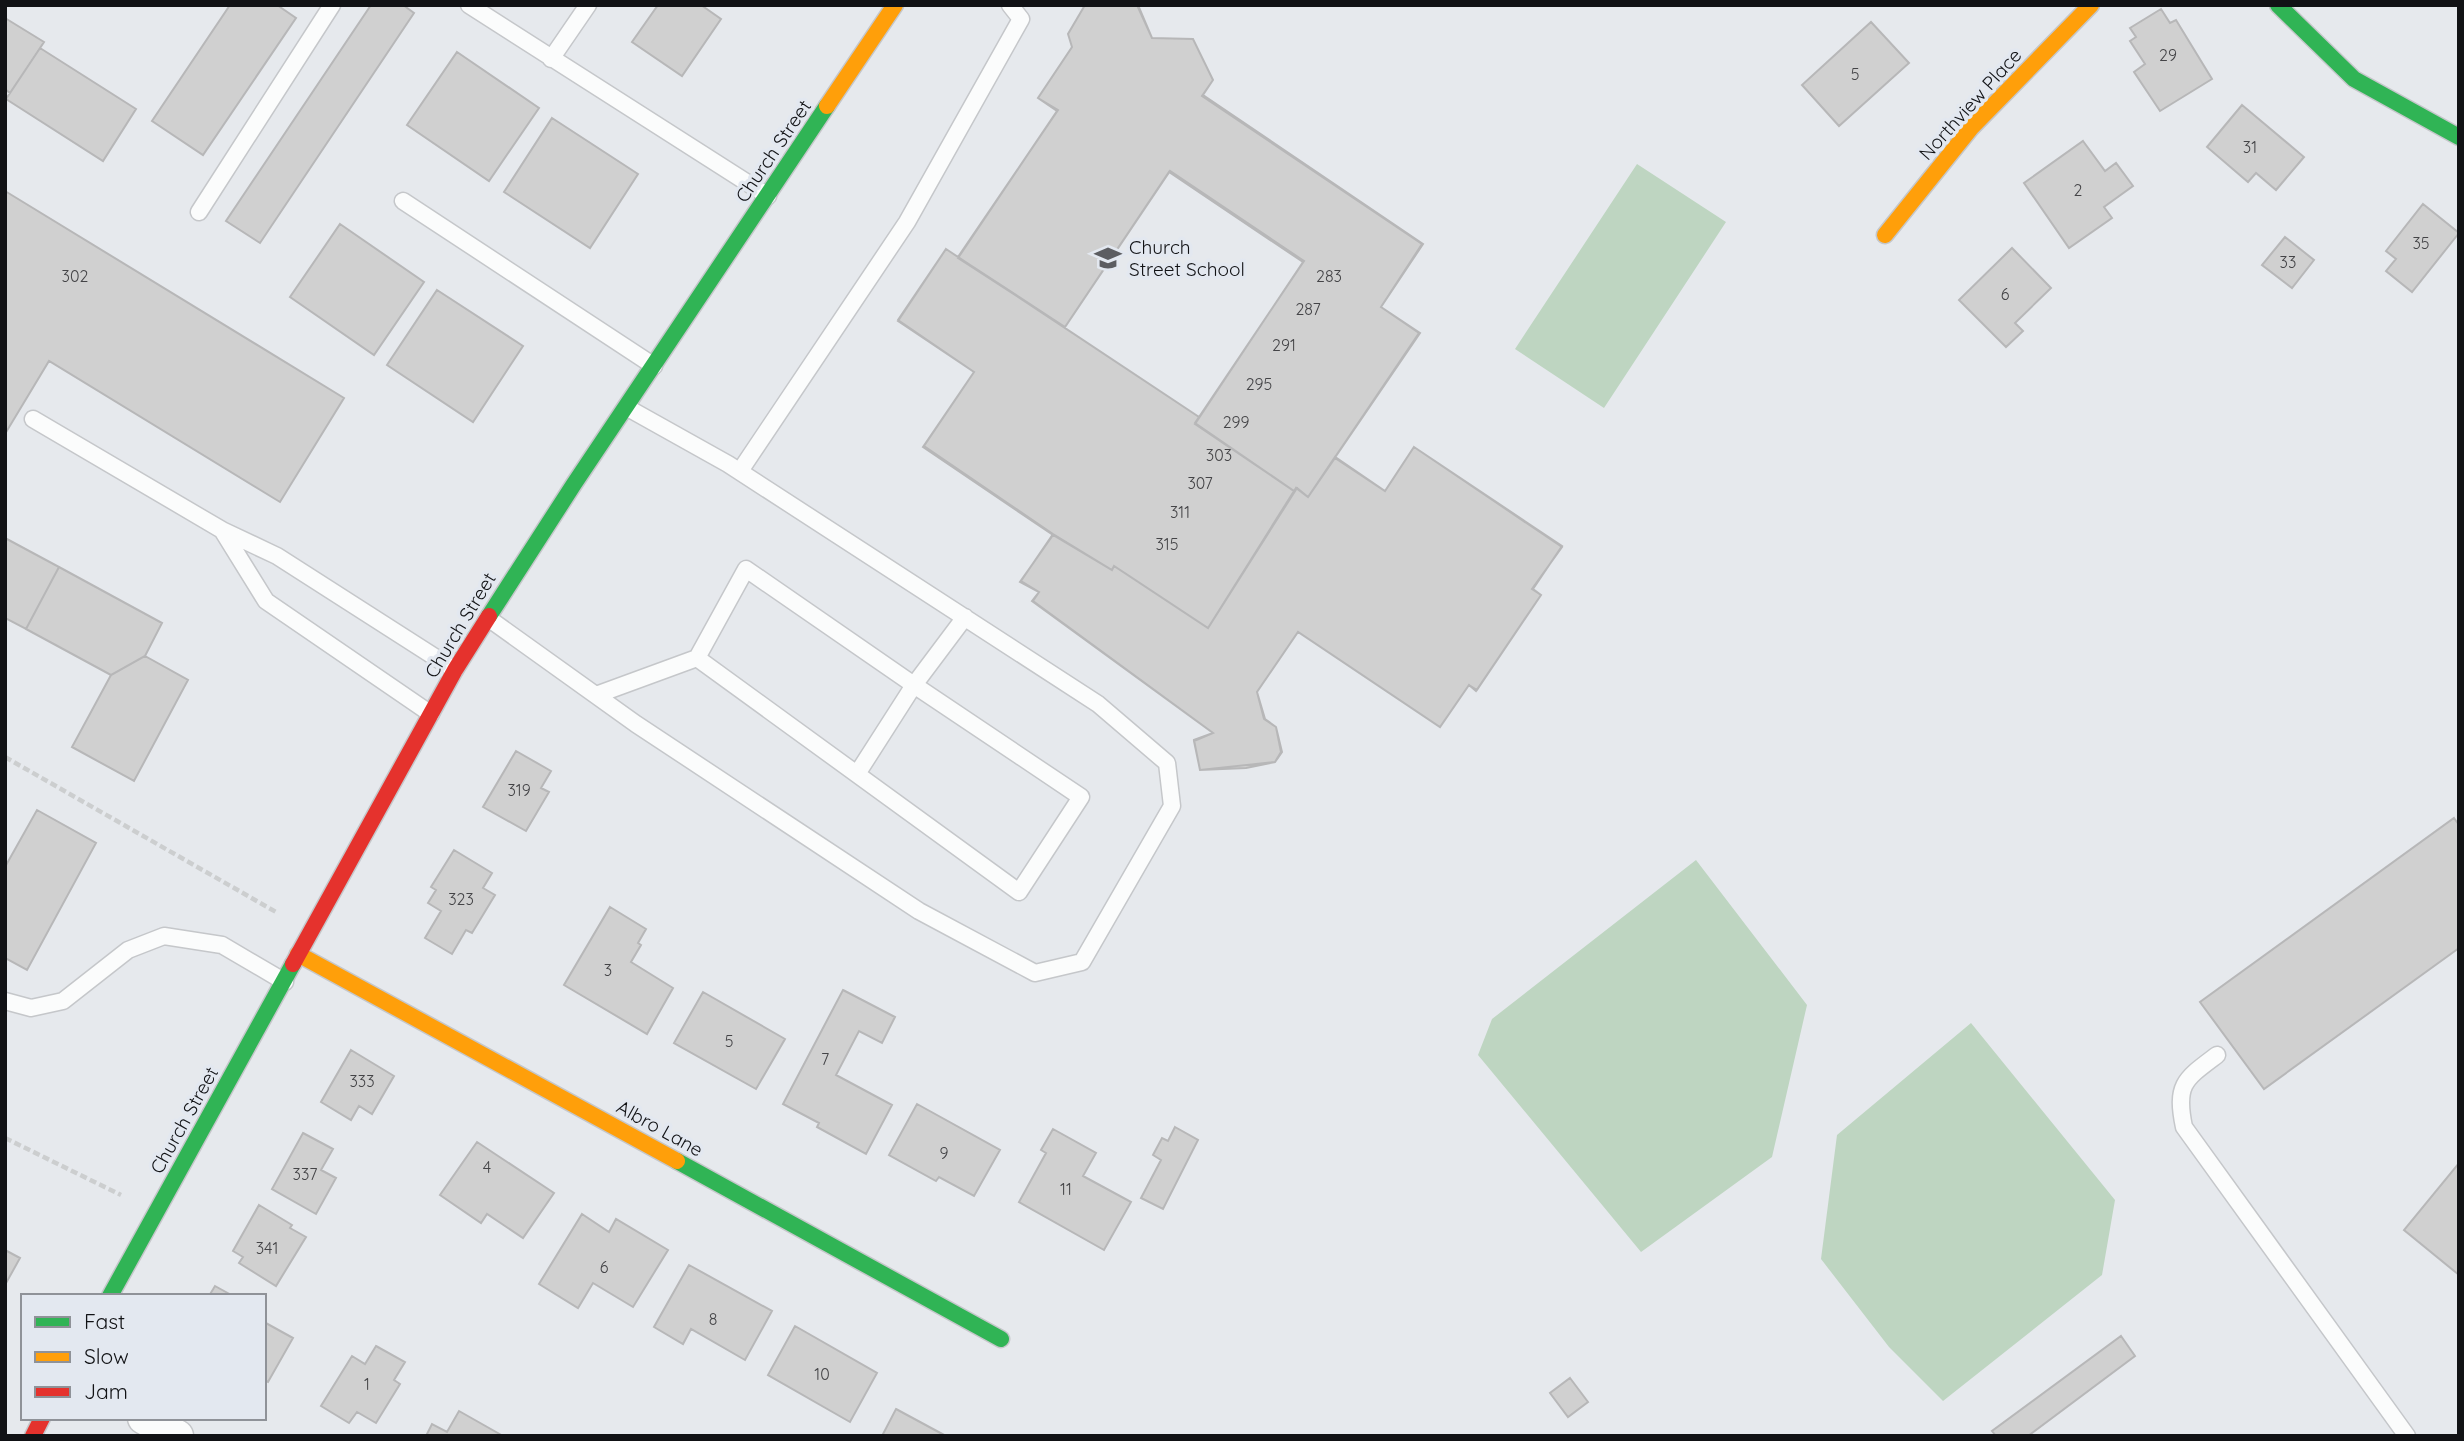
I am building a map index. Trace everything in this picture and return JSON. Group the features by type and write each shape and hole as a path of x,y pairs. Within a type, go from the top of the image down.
{"street":[{"name":"Church Street","path":"111,1294 455,670 626,407 895,5"},
{"name":"Northview Place","path":"1885,235 1971,128 2091,5"},
{"path":"2278,5 2354,79 2459,137"},
{"name":"Albro Lane","path":"298,954 1001,1339"},
{"path":"33,1436 41,1420"},
{"path":"148,1420 177,1436"}],"lane":[{"path":"199,212 332,5"},
{"path":"469,5 768,197"},
{"path":"551,59 588,5"},
{"path":"740,471 907,222 1021,19 1010,5"},
{"path":"403,201 654,366"},
{"path":"488,618 596,695 919,911 1035,973 1082,962 1172,806 1167,762 1098,704 740,471 626,407"},
{"path":"33,419 222,530 277,556 455,670"},
{"path":"222,530 266,601 431,714"},
{"path":"596,695 697,659 746,569 1082,797 1019,892 697,659"},
{"path":"857,774 914,685 965,617"},
{"path":"5,1001 31,1008 63,1001 128,950 164,936 222,945 285,982"},
{"path":"2217,1055 2188,1077 2179,1102 2184,1127 2407,1436"}],"path":[{"path":"5,757 310,931"},
{"path":"5,1138 156,1213"}],"green space":[{"path":"1637,164 1726,222 1604,408 1515,349"},
{"path":"1696,860 1807,1005 1772,1157 1641,1252 1478,1055 1492,1019"},
{"path":"1971,1023 2115,1200 2102,1275 1943,1401 1889,1347 1821,1259 1837,1135"}],"building":[{"path":"230,5 277,5 296,18 203,155 152,121"},
{"path":"371,5 403,5 414,13 260,243 226,221"},
{"path":"658,5 701,5 721,19 682,76 632,42"},
{"path":"1085,5 1137,5 1152,38 1193,39 1213,80 1202,96 1422,244 1381,307 1419,333 1308,497 1296,488 1294,491 1195,424 1303,262 1169,172 1065,327 958,258 1057,111 1038,98 1072,47 1068,34"},
{"path":"1085,5 1138,5 1152,38 1193,39 1213,80 1203,95 1423,244 1381,307 1420,333 1308,497 1297,488 1294,491 1195,423 1304,261 1170,171 1065,327 958,257 1058,110 1038,98 1072,47 1068,34"},
{"path":"2161,9 2170,23 2176,20 2212,79 2160,111 2134,72 2145,64 2130,41 2136,37 2130,28"},
{"path":"5,18 44,42 10,93 5,89"},
{"path":"1871,22 1909,63 1839,126 1802,85"},
{"path":"40,48 136,109 103,161 6,99"},
{"path":"457,52 539,108 489,181 407,125"},
{"path":"2242,105 2304,157 2276,190 2256,173 2248,182 2207,147"},
{"path":"552,118 638,174 590,248 504,192"},
{"path":"2083,141 2105,171 2116,163 2133,186 2104,207 2112,218 2069,248 2024,183"},
{"path":"5,191 344,398 280,502 49,361 5,434"},
{"path":"2423,204 2459,233 2412,292 2386,271 2396,259 2386,251"},
{"path":"340,224 424,282 374,355 290,297"},
{"path":"2285,237 2314,260 2292,288 2262,265"},
{"path":"2012,248 2051,288 2015,323 2023,331 2006,347 1959,300"},
{"path":"946,249 1199,417 1195,424 1294,491 1208,628 1114,566 1112,570 1053,535 923,447 974,372 898,321"},
{"path":"946,249 1199,417 1195,423 1294,491 1208,628 1114,566 1112,570 1053,534 924,446 974,372 898,320"},
{"path":"437,290 523,346 473,422 387,365"},
{"path":"1414,447 1562,547 1532,589 1541,595 1476,691 1469,685 1440,727 1298,632 1257,692 1265,719 1276,727 1281,752 1275,762 1246,768 1200,770 1194,741 1213,733 1032,601 1039,592 1020,582 1053,535 1112,570 1114,566 1208,628 1296,488 1308,497 1335,458 1385,491"},
{"path":"1414,447 1562,546 1533,589 1541,595 1477,690 1469,685 1440,727 1298,632 1257,692 1264,719 1276,727 1282,752 1275,762 1200,770 1194,740 1213,733 1033,601 1039,592 1021,581 1053,534 1112,570 1114,566 1208,628 1297,488 1308,497 1335,457 1385,491"},
{"path":"5,538 59,567 26,629 5,618"},
{"path":"59,567 162,623 145,656 111,675 26,629"},
{"path":"145,656 188,680 134,781 72,747 111,675"},
{"path":"516,751 551,771 541,788 549,792 526,831 483,807"},
{"path":"37,810 96,843 27,970 5,958 5,867"},
{"path":"2454,818 2459,825 2459,948 2264,1089 2200,1002"},
{"path":"454,850 492,873 483,888 495,895 472,933 466,930 452,954 425,938 441,911 428,903 436,890 431,887"},
{"path":"610,907 646,929 631,962 673,988 647,1034 564,985"},
{"path":"843,990 895,1017 882,1043 859,1031 836,1075 892,1105 866,1154 817,1127 819,1123 783,1104"},
{"path":"703,992 785,1039 756,1089 674,1043"},
{"path":"351,1050 394,1076 372,1114 359,1106 351,1120 321,1102"},
{"path":"917,1104 1000,1150 974,1196 939,1177 936,1181 889,1155"},
{"path":"1175,1127 1198,1140 1163,1209 1141,1198 1161,1160 1153,1155 1162,1138 1168,1141"},
{"path":"1053,1129 1096,1153 1083,1176 1131,1202 1104,1250 1019,1202 1046,1153 1041,1150"},
{"path":"303,1133 333,1149 321,1170 336,1178 316,1214 272,1189"},
{"path":"477,1142 554,1193 523,1238 487,1214 481,1223 440,1195"},
{"path":"2459,1163 2459,1275 2404,1230"},
{"path":"259,1205 306,1237 276,1286 239,1263 243,1257 233,1251"},
{"path":"582,1214 609,1232 616,1219 668,1250 633,1307 593,1283 578,1308 539,1284"},
{"path":"5,1250 20,1258 5,1285"},
{"path":"689,1265 772,1311 745,1360 691,1329 683,1344 654,1327"},
{"path":"215,1286 229,1294 210,1294"},
{"path":"266,1323 293,1338 268,1382 266,1381"},
{"path":"795,1326 877,1373 850,1422 768,1375"},
{"path":"2121,1336 2135,1356 2028,1436 1996,1436 1992,1431"},
{"path":"376,1346 405,1362 394,1380 400,1384 376,1423 357,1412 349,1423 321,1406 352,1356 365,1364"},
{"path":"1570,1378 1588,1402 1568,1417 1550,1393"},
{"path":"896,1409 946,1436 882,1436"},
{"path":"459,1411 503,1436 426,1436 432,1424 447,1432"}],"traffic: fast":[{"path":"2278,5 2354,79 2459,137"},
{"path":"489,616 827,106"},
{"path":"111,1294 293,964"},
{"path":"677,1161 1001,1339"}],"traffic: slow":[{"path":"827,106 895,5"},
{"path":"1885,235 1971,128 2091,5"},
{"path":"298,954 677,1161"}],"traffic: jam":[{"path":"293,964 455,670 489,616"},
{"path":"33,1436 41,1420"}],"place":[{"name":"Church Street School","path":"1108,258"}]}
